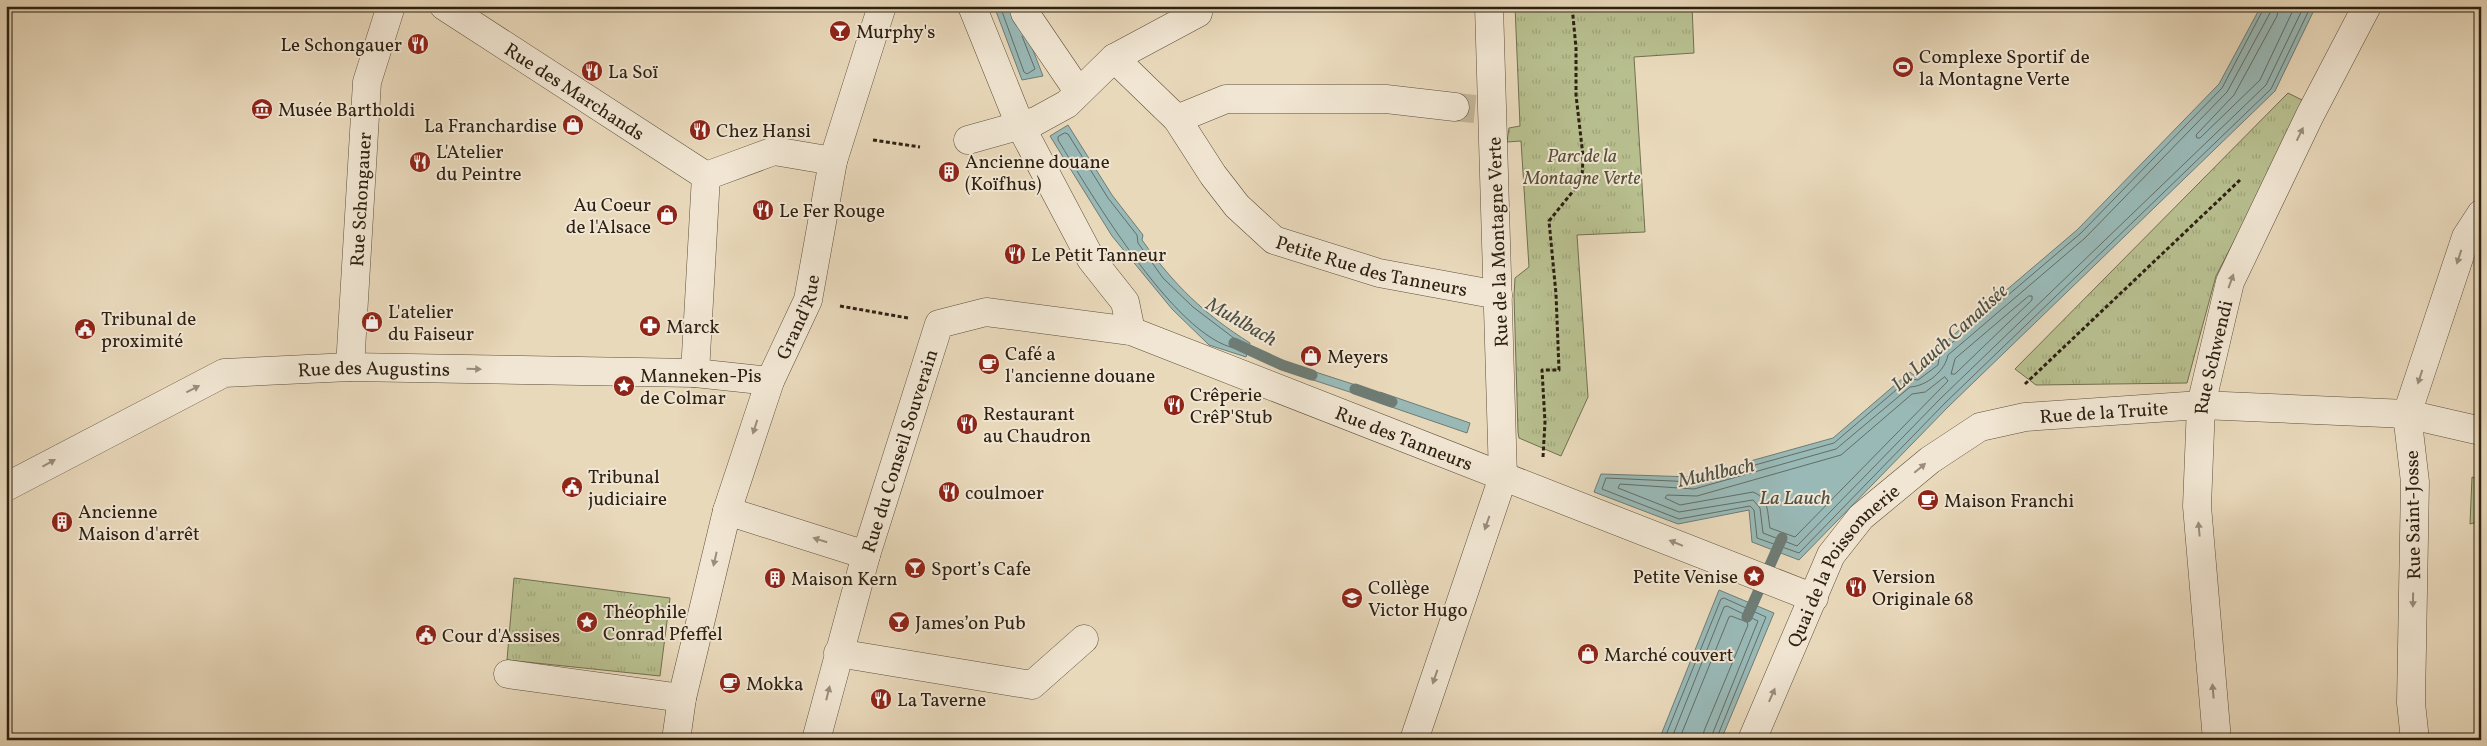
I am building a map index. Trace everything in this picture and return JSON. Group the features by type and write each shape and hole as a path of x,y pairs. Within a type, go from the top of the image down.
{"street":[{"name":"Rue Schongauer","path":"350,367 367,82 391,6"},
{"name":"Rue des Marchands","path":"444,6 706,176"},
{"name":"Grand'Rue","path":"676,740 682,698 727,511 770,381 808,300 833,161 882,6"},
{"path":"972,6 1091,260 1125,302 1131,330"},
{"path":"1023,6 1025,13 1072,97"},
{"name":"Rue de la Montagne Verte","path":"1489,6 1474,109 1498,295 1503,477"},
{"name":"Rue Schwendi","path":"2217,740 2197,506 2201,405 2230,282 2310,115 2367,6"},
{"path":"968,140 1028,123 1072,97 1114,58 1198,13"},
{"name":"Petite Rue des Tanneurs","path":"1114,58 1177,119 1213,175 1237,206 1274,240 1379,273 1498,295"},
{"path":"1177,119 1226,99 1386,99 1474,109"},
{"path":"695,373 706,176 774,151 833,161"},
{"name":"Rue Saint-Josse","path":"2415,740 2411,703 2415,482 2407,414 2466,237 2481,214"},
{"name":"Rue des Tanneurs","path":"986,312 1131,330 1805,594"},
{"name":"Rue du Conseil Souverain","path":"816,740 866,555 939,324 986,312"},
{"name":"Rue des Augustins","path":"6,487 224,373 350,367 695,373 770,381"},
{"name":"Rue de la Truite","path":"1980,427 2025,417 2201,405 2407,414 2481,431"},
{"name":"Quai de la Poissonnerie","path":"1752,740 1805,594 1831,555 1861,517 1930,460 1980,427"},
{"path":"1414,740 1503,477"},
{"path":"727,511 866,555"},
{"path":"838,653 1032,685 1084,639"},
{"path":"508,674 682,698"}],"path":[{"path":"1540,489 1545,422 1542,370 1559,370 1556,294 1549,221 1582,180 1583,156 1576,95 1572,6"},
{"path":"840,135 920,148"},
{"path":"2022,387 2194,225"},
{"path":"808,300 939,324"}],"green space":[{"name":"Parc de la Montagne Verte","path":"1515,6 1692,6 1694,53 1634,57 1645,232 1577,235 1588,397 1561,456 1519,438 1518,432 1515,278 1529,267 1521,141 1507,142 1509,128 1520,126"},
{"path":"2288,93 2306,102 2216,276 2187,383 2036,385 2015,369"},
{"path":"2472,477 2481,480 2481,521 2470,524"},
{"path":"514,578 670,598 660,676 507,660"}],"water":[{"path":"994,6 1016,6 1043,76 1022,80"},
{"name":"La Lauch","path":"2261,6 2316,6 2275,91 1948,407 1799,560 1752,542 1749,510 1678,524 1594,492 1601,474 1693,477 1833,438 1910,372 1915,376 1936,360 1930,355 2077,230 2219,84"},
{"path":"1068,125 1112,195 1143,235 1142,240 1166,271 1204,310 1250,343 1246,357 1209,345 1172,309 1112,236 1050,136"},
{"path":"1300,367 1371,390 1368,398 1298,375"},
{"path":"1380,392 1470,423 1467,433 1377,402"},
{"path":"1719,590 1774,613 1721,740 1659,740"}],"waterway":[{"name":"Muhlbach","path":"1234,343 1282,365 1312,375"},
{"name":"Muhlbach","path":"1355,389 1392,402"},
{"name":"La Lauch Canalisée","path":"1747,617 1782,538"}],"tunnel":[{"path":"1455,107 1475,109"}],"place":[{"name":"Murphy's","path":"840,31"},
{"name":"Le Schongauer","path":"418,44"},
{"name":"Complexe Sportif de la Montagne Verte","path":"1903,67"},
{"name":"La Soï","path":"592,71"},
{"name":"Musée Bartholdi","path":"262,109"},
{"name":"La Franchardise","path":"573,125"},
{"name":"Chez Hansi","path":"700,130"},
{"name":"L'Atelier du Peintre","path":"420,162"},
{"name":"Ancienne douane (Koïfhus)","path":"949,172"},
{"name":"Le Fer Rouge","path":"763,210"},
{"name":"Au Coeur de l'Alsace","path":"667,215"},
{"name":"Le Petit Tanneur","path":"1015,254"},
{"name":"L'atelier du Faiseur","path":"372,322"},
{"name":"Marck","path":"650,326"},
{"name":"Tribunal de proximité","path":"85,329"},
{"name":"Meyers","path":"1311,356"},
{"name":"Café a l'ancienne douane","path":"989,364"},
{"name":"Manneken-Pis de Colmar","path":"624,386"},
{"name":"Crêperie CrêP'Stub","path":"1174,405"},
{"name":"Restaurant au Chaudron","path":"967,424"},
{"name":"Tribunal judiciaire","path":"572,487"},
{"name":"coulmoer","path":"949,492"},
{"name":"Maison Franchi","path":"1928,500"},
{"name":"Ancienne Maison d'arrêt","path":"62,522"},
{"name":"Sport’s Cafe","path":"915,568"},
{"name":"Petite Venise","path":"1754,576"},
{"name":"Maison Kern","path":"775,578"},
{"name":"Version Originale 68","path":"1856,587"},
{"name":"Collège Victor Hugo","path":"1352,598"},
{"name":"Théophile Conrad Pfeffel","path":"587,622"},
{"name":"James’on Pub","path":"899,622"},
{"name":"Cour d'Assises","path":"426,635"},
{"name":"Marché couvert","path":"1588,654"},
{"name":"Mokka","path":"730,683"},
{"name":"La Taverne","path":"881,699"}]}
